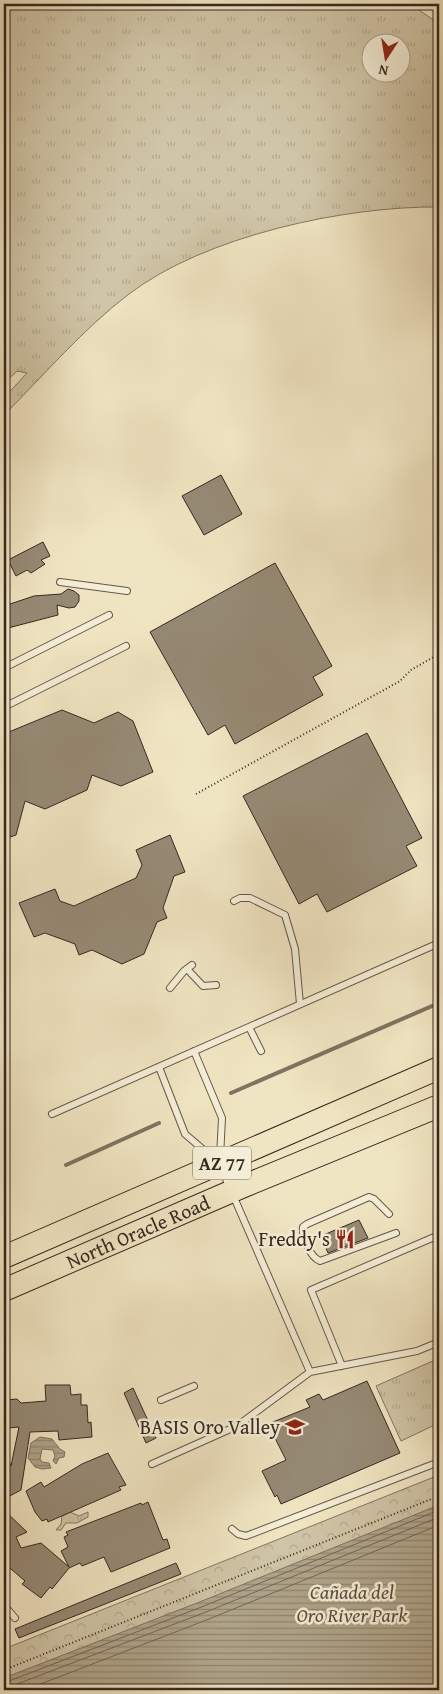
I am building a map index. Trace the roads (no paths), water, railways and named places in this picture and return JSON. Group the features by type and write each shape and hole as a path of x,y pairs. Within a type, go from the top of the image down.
{"highway":[{"name":"North Oracle Road","path":"4,1257 439,1068"},
{"name":"North Oracle Road","path":"4,1290 232,1191 439,1106"}],"lane":[{"path":"60,582 127,591"},
{"path":"4,668 109,615"},
{"path":"4,707 126,646"},
{"path":"234,901 240,898 250,898 265,907 285,915 295,949 300,1004"},
{"path":"52,1114 439,943"},
{"path":"170,988 190,967 203,986 216,985"},
{"path":"249,1027 261,1051"},
{"path":"194,1052 222,1118 219,1163"},
{"path":"159,1067 186,1134 219,1163 310,1372"},
{"path":"389,1214 374,1199 369,1197 307,1224 304,1227 303,1233 312,1255 320,1261 396,1233"},
{"path":"342,1366 311,1290 439,1235"},
{"path":"152,1464 237,1426 310,1372 417,1351 439,1342"},
{"path":"161,1400 194,1386"},
{"path":"232,1529 238,1534 246,1536 439,1462"},
{"path":"4,1605 16,1618"}],"water":[{"path":"40,1437 52,1439 65,1452 64,1457 59,1458 56,1464 53,1461 55,1456 53,1450 42,1449 40,1459 42,1462 49,1463 51,1468 42,1469 35,1467 28,1458 31,1443"},
{"name":"Cañada del Oro River Park","path":"439,1505 439,1690 4,1690 4,1678 202,1601"}],"waterway":[{"path":"231,1093 439,1003"},
{"path":"66,1165 159,1123"}],"place":[{"name":"Freddy's","path":"345,1239"},
{"name":"BASIS Oro Valley","path":"295,1427"}]}
